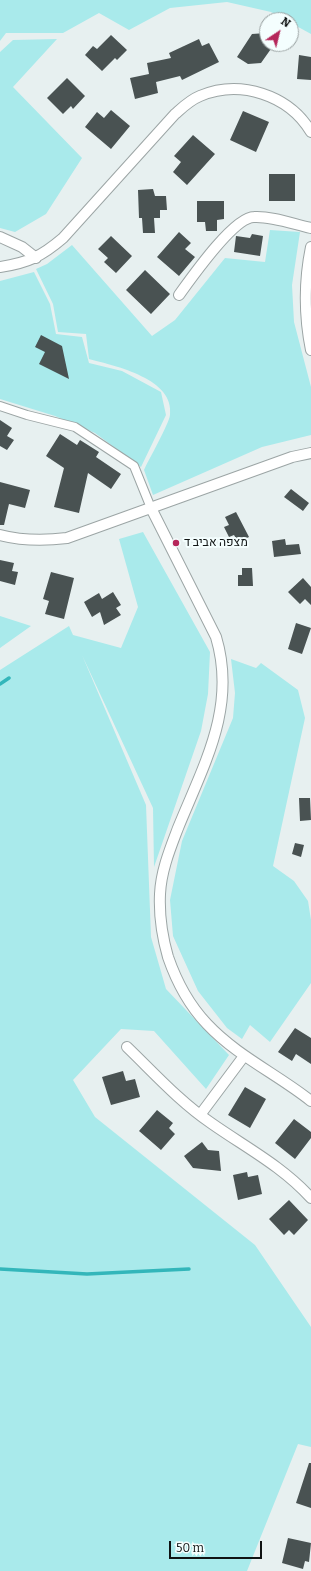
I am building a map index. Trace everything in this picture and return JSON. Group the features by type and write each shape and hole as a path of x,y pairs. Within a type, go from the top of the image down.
{"street":[{"path":"0,267 36,258 45,253 63,238 175,114 187,103 200,96 219,90 242,89 264,93 280,101 296,112 311,132"},
{"path":"178,294 230,230 246,218 264,218 311,228"},
{"path":"0,237 22,247 36,258"},
{"path":"311,247 305,283 307,328 311,350"},
{"path":"0,406 27,415 75,427 134,466 151,508 216,637 222,656 224,692 217,729 173,842 163,874 160,899 162,933 170,962 184,996 207,1023 244,1056 311,1101"},
{"path":"0,535 25,540 45,541 66,538 292,457 311,453"},
{"path":"127,1047 200,1115 264,1157 286,1174 311,1198"},
{"path":"200,1115 244,1056"}],"shaded area":[{"path":"0,0 311,0 311,34 299,27 299,12 271,12 227,2 170,8 129,30 99,13 63,33 6,33 0,41"},
{"path":"57,39 13,87 82,158 46,214 15,232 0,228 0,52 13,40"},
{"path":"270,230 300,232 292,285 294,322 311,387 311,435 262,447 153,495 144,470 169,419 169,403 163,392 154,383 142,376 128,370 89,359 86,334 58,332 53,304 36,269 47,264 72,245 152,336 175,320 225,258 265,262"},
{"path":"34,272 50,304 56,334 82,337 89,363 122,371 161,392 166,415 141,467 95,433 55,416 0,399 0,281"},
{"path":"143,532 210,652 208,694 201,731 154,867 153,808 82,655 146,805 151,937 166,989 229,1055 206,1089 154,1031 121,1029 73,1080 95,1117 255,1245 311,1327 311,1447 298,1444 247,1571 0,1571 0,670 69,626 73,635 121,648 138,607 119,539"},
{"path":"0,616 31,626 0,648"},
{"path":"231,659 256,668 261,663 298,690 305,718 273,866 294,881 308,901 311,920 311,983 270,1042 250,1025 242,1039 227,1028 198,991 173,936 170,900 182,841 233,718 235,693"}],"building":[{"path":"252,34 259,34 259,52 269,52 261,63 248,64 237,57"},
{"path":"111,35 127,50 117,60 115,58 102,71 85,55 93,46 97,49"},
{"path":"199,39 202,46 209,43 219,62 182,80 180,76 156,82 158,93 135,99 130,78 149,74 147,63 171,58 169,53"},
{"path":"299,55 311,57 311,80 297,79"},
{"path":"67,78 85,96 73,109 71,106 63,114 47,98"},
{"path":"111,110 130,126 111,149 85,127 97,112 104,118"},
{"path":"243,111 269,122 256,152 230,140"},
{"path":"193,135 215,154 187,185 173,172 181,162 174,156"},
{"path":"269,174 295,174 295,201 269,201"},
{"path":"153,189 155,196 166,196 167,210 160,210 160,218 154,218 155,233 143,233 142,218 139,218 138,190"},
{"path":"197,201 224,201 224,219 217,220 217,231 206,231 205,222 197,222"},
{"path":"179,232 191,243 185,249 195,257 179,276 157,257"},
{"path":"252,234 263,236 260,256 234,252 236,236 250,238"},
{"path":"111,236 132,256 116,273 104,262 108,258 98,249"},
{"path":"145,270 170,294 151,314 126,290"},
{"path":"41,335 62,346 69,379 39,364 45,352 35,347"},
{"path":"0,420 12,428 7,436 14,440 7,450 0,446"},
{"path":"60,434 77,445 80,440 99,452 96,457 121,474 111,489 88,473 79,513 54,507 64,468 46,456"},
{"path":"0,482 30,490 25,508 9,504 4,525 0,525"},
{"path":"291,489 309,503 303,511 284,497"},
{"path":"236,512 249,537 238,542 234,535 229,537 224,527 229,525 225,517"},
{"path":"285,539 286,545 299,544 301,554 274,557 272,541"},
{"path":"0,560 14,563 12,571 18,572 15,585 0,581"},
{"path":"242,568 252,568 253,586 238,586 238,575 242,575"},
{"path":"51,572 74,578 64,619 45,614 49,601 43,599"},
{"path":"303,578 311,587 311,605 305,599 300,604 288,592"},
{"path":"113,592 121,605 116,608 121,615 104,625 100,612 92,617 84,602 99,593 102,599"},
{"path":"296,623 311,628 302,654 288,649"},
{"path":"299,798 310,798 311,820 300,821"},
{"path":"295,843 304,845 301,857 292,854"},
{"path":"295,1028 311,1038 311,1064 296,1054 292,1061 278,1052"},
{"path":"123,1071 126,1081 135,1079 140,1097 111,1105 102,1077"},
{"path":"245,1087 266,1099 250,1128 228,1115"},
{"path":"157,1110 173,1123 169,1128 175,1134 161,1150 139,1131"},
{"path":"294,1119 311,1132 311,1138 295,1159 275,1143"},
{"path":"202,1142 208,1150 219,1151 221,1171 193,1168 184,1156"},
{"path":"247,1172 248,1177 258,1175 262,1194 238,1200 233,1175"},
{"path":"289,1200 308,1220 294,1235 289,1230 284,1235 269,1219"},
{"path":"309,1463 311,1463 311,1508 296,1503"},
{"path":"288,1538 311,1543 309,1562 305,1561 303,1569 282,1563"}],"waterway":[{"path":"0,684 9,678"},
{"path":"0,1269 87,1274 189,1269"}],"place":[{"name":"מצפה אביב ד","path":"176,543"}]}
